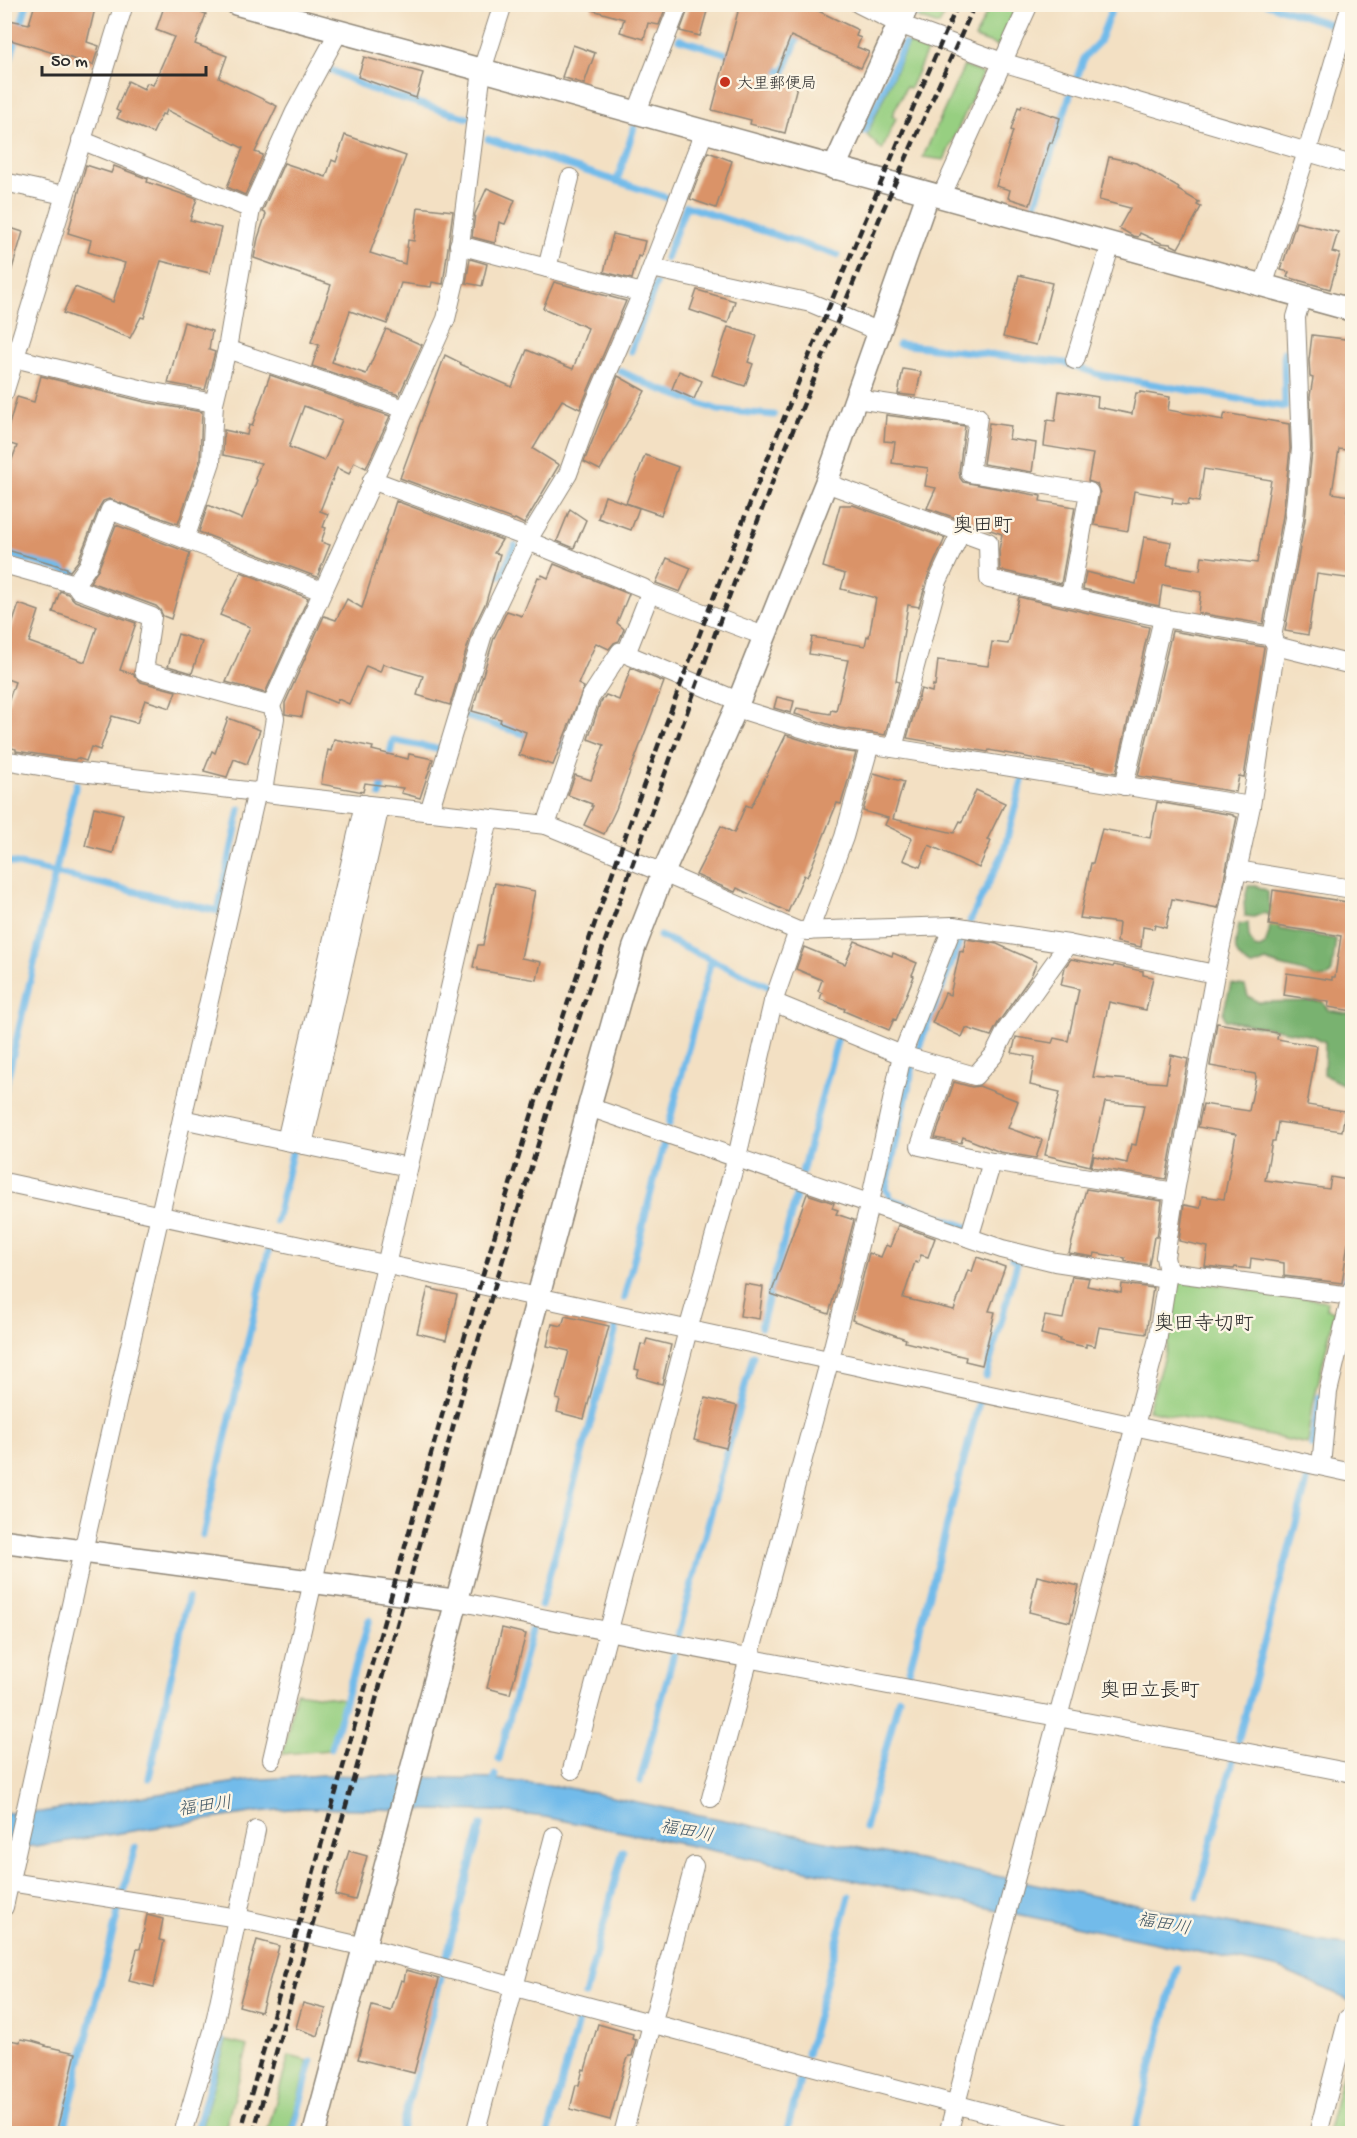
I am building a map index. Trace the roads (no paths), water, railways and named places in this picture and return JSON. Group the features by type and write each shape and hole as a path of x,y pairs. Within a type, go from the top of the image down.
{"street":[{"path":"4,393 10,357 124,4"},
{"path":"4,1906 182,1119 260,791 275,718 271,706 446,319 456,278 482,70 503,4"},
{"path":"636,114 678,4"},
{"path":"859,4 903,14 1002,62 1353,165"},
{"path":"314,2133 589,1107 634,948 663,873 737,704 826,483 880,333 934,196 1029,4"},
{"path":"1263,286 1307,152 1351,4"},
{"path":"247,6 1353,310"},
{"path":"834,168 903,14"},
{"path":"185,539 211,462 214,403 227,349 251,209 295,112 339,32"},
{"path":"429,812 483,634 529,539 568,474 589,416 652,268 704,132"},
{"path":"81,140 251,209"},
{"path":"547,268 570,178"},
{"path":"4,182 64,195"},
{"path":"1075,360 1111,244"},
{"path":"459,245 642,293"},
{"path":"652,268 810,303 880,333"},
{"path":"948,2133 1157,1341 1168,1275 1165,1257 1175,1192 1215,974 1251,806 1294,518 1301,449 1296,317 1302,297"},
{"path":"227,349 405,409"},
{"path":"10,357 148,391 214,403"},
{"path":"856,399 978,417 970,473 1089,492 1070,597"},
{"path":"372,480 529,539 650,593 764,636"},
{"path":"826,483 960,534 988,542 989,579 1274,641 1353,665"},
{"path":"75,584 88,566 110,510 322,591"},
{"path":"893,748 938,581 960,534"},
{"path":"4,564 75,584 79,590 152,617 144,671 271,706"},
{"path":"626,654 650,593"},
{"path":"1124,786 1163,618"},
{"path":"546,825 590,698 620,652 737,704 837,739 1251,806"},
{"path":"572,1770 688,1330 737,1157 773,1002 843,837 870,744"},
{"path":"4,760 63,770 546,825 803,931 953,926 1068,944 1215,974"},
{"path":"294,1143 372,805"},
{"path":"272,1759 489,819"},
{"path":"1237,870 1353,889"},
{"path":"711,1798 830,1359 870,1202 902,1054 953,926"},
{"path":"773,1002 902,1054 975,1076 994,1055 1007,1029 1068,944"},
{"path":"947,1067 920,1146 992,1162 1175,1192"},
{"path":"589,1107 969,1238 1055,1262 1352,1292 1328,1392 1321,1466"},
{"path":"182,1119 408,1167"},
{"path":"969,1238 992,1162"},
{"path":"4,1182 1353,1473"},
{"path":"4,1541 457,1601 1353,1773"},
{"path":"183,2133 213,2031 256,1830"},
{"path":"475,2133 554,1836"},
{"path":"623,2133 694,1866"},
{"path":"10,1882 238,1918 365,1947 1066,2133"},
{"path":"1318,2133 1348,2018"}],"water":[{"name":"福田川","path":"322,1775 493,1779 564,1787 1186,1915 1352,1946 1352,2003 1280,1969 653,1838 545,1817 494,1811 301,1808 257,1812 35,1846 5,1847 5,1813 41,1812 250,1780"}],"waterway":[{"path":"4,79 27,4"},
{"path":"917,14 921,4"},
{"path":"1077,77 1085,56 1099,42 1114,4"},
{"path":"1267,4 1333,25"},
{"path":"770,68 784,72 800,32"},
{"path":"679,39 734,56"},
{"path":"864,131 904,44"},
{"path":"331,70 370,89 468,118"},
{"path":"1033,211 1071,92"},
{"path":"617,181 634,128"},
{"path":"488,139 671,199"},
{"path":"666,258 686,206 837,255"},
{"path":"631,351 656,284"},
{"path":"899,344 1066,363 1100,375 1285,407 1284,352"},
{"path":"620,371 654,387 718,410 774,415"},
{"path":"501,576 515,546"},
{"path":"4,553 74,573"},
{"path":"465,716 534,737"},
{"path":"553,743 563,746 569,733"},
{"path":"388,763 393,740 437,749 443,746 444,742"},
{"path":"380,795 384,776"},
{"path":"970,921 1003,854 1023,777"},
{"path":"4,1093 76,784"},
{"path":"4,861 218,911 240,809"},
{"path":"917,1052 963,933"},
{"path":"660,936 770,987"},
{"path":"669,1124 711,960"},
{"path":"802,1172 838,1037"},
{"path":"913,1066 886,1189 891,1199 967,1227"},
{"path":"624,1298 665,1138"},
{"path":"276,1221 293,1149"},
{"path":"761,1327 799,1185"},
{"path":"203,1535 269,1249"},
{"path":"1345,1285 1352,1254"},
{"path":"986,1376 1018,1260 1012,1258"},
{"path":"541,1606 617,1325"},
{"path":"678,1636 753,1356"},
{"path":"1313,1446 1320,1397"},
{"path":"907,1679 979,1402"},
{"path":"1238,1741 1309,1474"},
{"path":"149,1778 188,1598"},
{"path":"331,1748 369,1620"},
{"path":"499,1759 532,1630"},
{"path":"640,1781 674,1653"},
{"path":"865,1828 899,1698"},
{"path":"1197,1897 1233,1760"},
{"path":"492,1788 495,1775"},
{"path":"446,1959 481,1825"},
{"path":"123,1892 135,1847"},
{"path":"585,1995 623,1851"},
{"path":"807,2054 849,1896"},
{"path":"63,2134 119,1908"},
{"path":"1134,2134 1177,1968"},
{"path":"400,2134 441,1978"},
{"path":"548,2134 580,2014"},
{"path":"196,2134 222,2041"},
{"path":"292,2134 311,2062"},
{"path":"786,2134 802,2073"}],"railway":[{"path":"240,2134 466,1331 513,1174 589,940 674,703 764,469 859,236 958,4"},
{"path":"253,2134 468,1374 554,1092 603,947 716,631 780,462 883,210 975,4"}],"place":[{"name":"大里郵便局","path":"725,82"}],"district":[{"name":"奥田町","path":"983,524"},
{"name":"奥田寺切町","path":"1204,1322"},
{"name":"奥田立長町","path":"1150,1689"}]}
